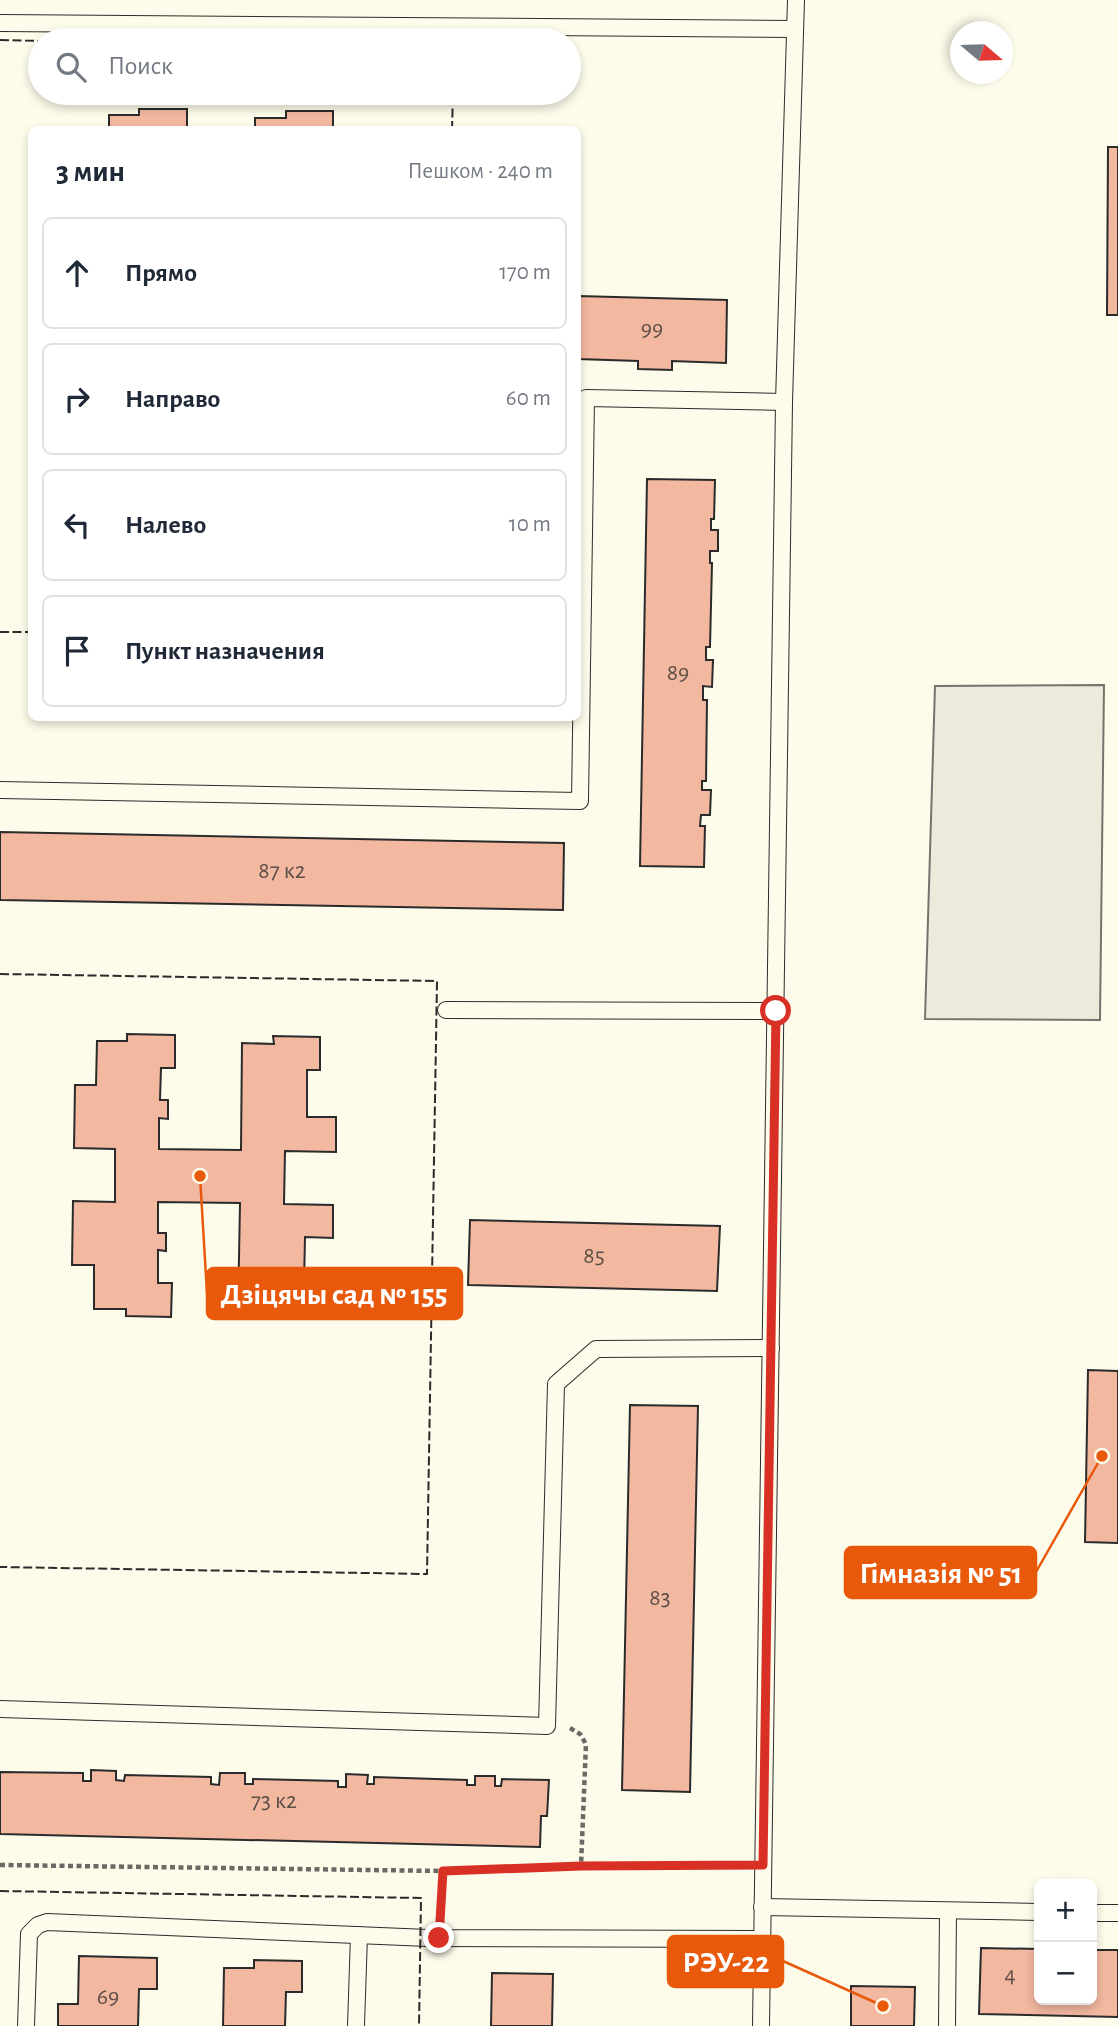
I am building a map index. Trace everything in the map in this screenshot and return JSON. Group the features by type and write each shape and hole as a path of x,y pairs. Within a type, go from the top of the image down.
{"lane":[{"path":"761,2026 784,402 796,0"},
{"path":"0,23 794,29"},
{"path":"581,600 582,397 784,402"},
{"path":"0,790 580,802 580,721"},
{"path":"446,1010 776,1011"},
{"path":"0,1709 547,1726 556,1384 596,1349 771,1348"},
{"path":"762,1907 1034,1912"},
{"path":"947,2026 948,1911"},
{"path":"1097,1913 1118,1913"},
{"path":"26,2026 29,1934 38,1925 47,1922 439,1938 762,1939"},
{"path":"356,2026 359,1935"}],"path":[{"path":"547,1726 572,1729 580,1734 586,1744 581,1866"},
{"path":"0,1865 443,1871 581,1866 763,1865"},
{"path":"439,1938 443,1871"}],"shaded area":[{"path":"1104,685 1100,1020 925,1019 935,686"}],"building":[{"path":"139,109 187,109 187,126 109,126 109,115 139,115"},
{"path":"286,111 333,111 333,126 255,126 255,118 286,118"},
{"path":"1108,147 1118,147 1118,315 1107,315"},
{"path":"581,296 727,300 726,363 672,361 672,370 638,369 638,361 581,359"},
{"path":"647,479 715,480 714,519 711,519 711,530 718,530 718,551 710,551 710,647 706,647 706,660 713,660 712,687 703,686 703,700 707,700 706,781 702,781 702,790 711,790 710,815 701,815 700,826 705,826 704,867 640,866"},
{"path":"0,832 564,843 563,910 0,900"},
{"path":"127,1034 175,1035 175,1068 161,1068 160,1100 168,1100 168,1119 159,1118 159,1149 241,1150 242,1043 274,1044 273,1036 320,1037 320,1070 307,1070 307,1117 336,1117 336,1152 285,1151 284,1204 333,1205 333,1238 305,1237 304,1284 319,1284 318,1319 270,1318 270,1311 238,1311 240,1203 158,1202 158,1233 166,1233 166,1251 158,1250 158,1283 172,1283 171,1317 126,1316 126,1309 94,1309 94,1265 72,1265 73,1201 115,1202 115,1149 74,1148 75,1085 96,1085 97,1041 127,1041"},
{"path":"470,1220 720,1226 717,1291 468,1285"},
{"path":"1088,1370 1118,1371 1118,1543 1085,1542"},
{"path":"630,1405 698,1406 690,1792 622,1790"},
{"path":"91,1770 116,1771 116,1780 124,1781 125,1775 211,1777 211,1784 219,1785 220,1773 245,1773 245,1784 253,1784 253,1779 338,1781 338,1787 346,1787 346,1774 368,1775 367,1784 374,1784 374,1777 467,1780 467,1785 475,1785 475,1776 495,1776 495,1786 501,1786 502,1779 549,1780 547,1816 541,1816 540,1847 0,1834 0,1772 83,1773 83,1781 91,1781"},
{"path":"981,1948 1034,1949 1034,2005 1097,2005 1097,1950 1118,1950 1118,2017 979,2014"},
{"path":"79,1956 157,1958 157,1989 139,1989 138,2026 58,2026 58,2004 78,2004"},
{"path":"254,1960 302,1961 302,1992 286,1992 285,2026 223,2026 224,1968 254,1968"},
{"path":"492,1973 553,1974 552,2026 491,2026"},
{"path":"851,1986 915,1987 914,2026 851,2026"}],"fence":[{"path":"0,40 28,41"},
{"path":"452,126 453,105"},
{"path":"0,632 28,632"},
{"path":"0,974 437,981 427,1574 0,1567"},
{"path":"0,1891 421,1898 419,2026"}],"place":[{"name":"Дзіцячы сад № 155","path":"200,1176"},
{"name":"Гімназія № 51","path":"1102,1456"},
{"name":"РЭУ-22","path":"883,2006"}],"route":[{"path":"439,1938 443,1871 581,1866 763,1865 776,1011"}]}
